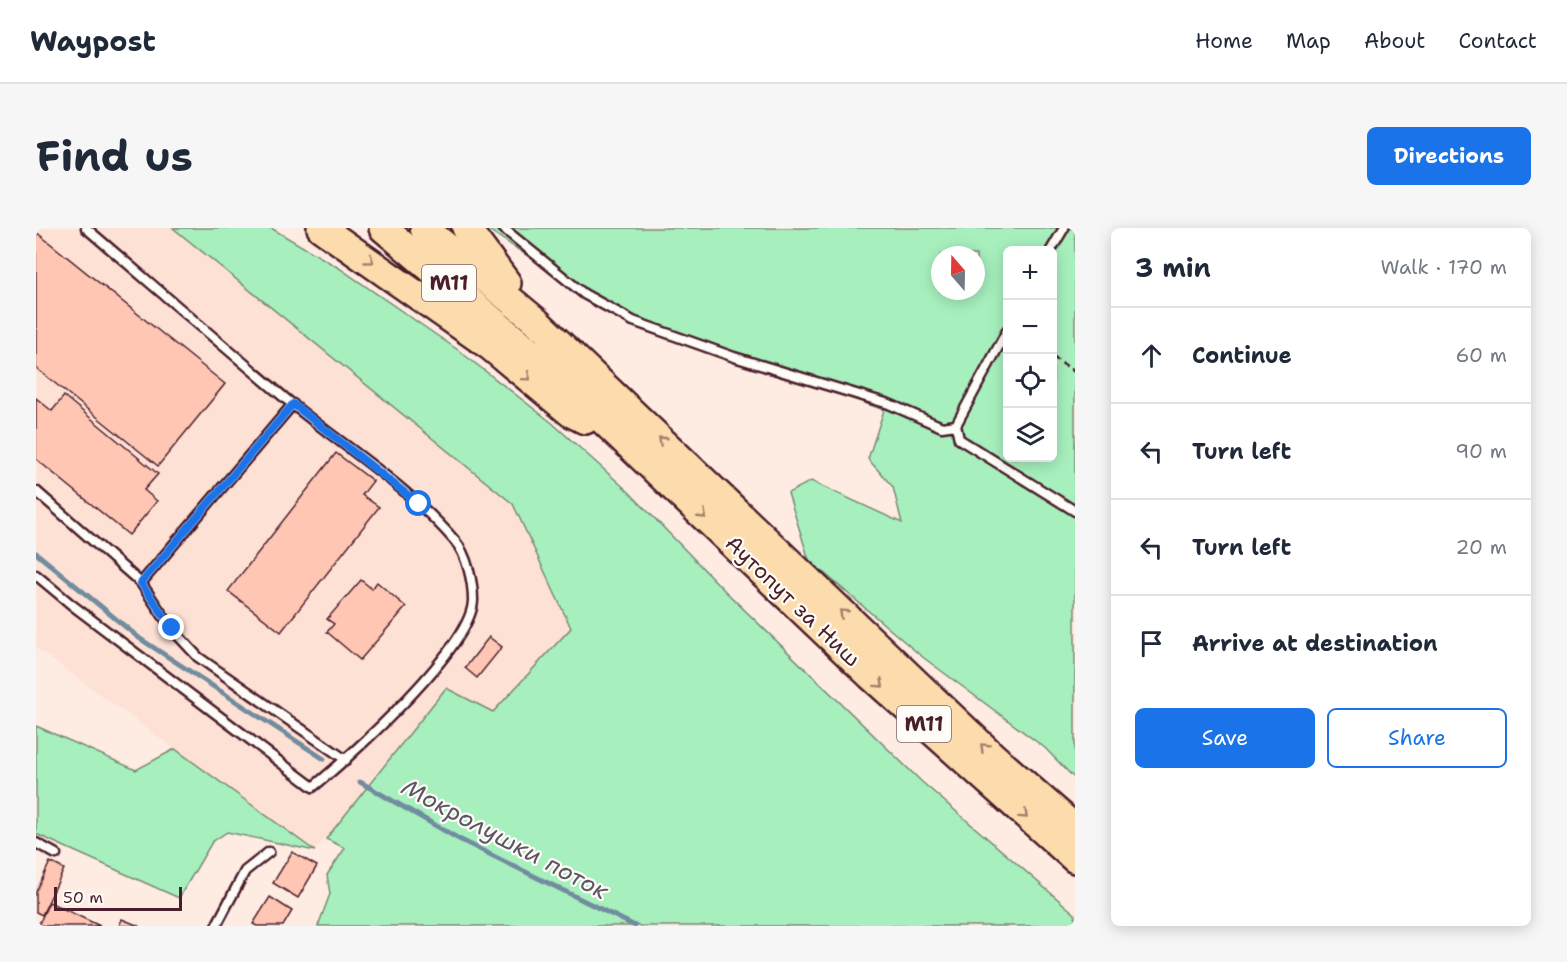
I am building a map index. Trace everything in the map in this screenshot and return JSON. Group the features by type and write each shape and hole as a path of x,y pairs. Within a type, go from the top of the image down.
{"highway":[{"path":"321,228 491,347 571,413 631,445"},
{"name":"Аутопут за Ниш","path":"383,228 514,338 631,445 871,676 1075,859"},
{"name":"M11","path":"424,228 537,322"},
{"path":"466,228 537,322"},
{"name":"Аутопут за Ниш","path":"537,322 994,757 1075,828"}],"lane":[{"path":"36,575 72,605 314,787 346,760 424,681 462,632 474,602 468,566 457,543 419,504 293,404 86,228"},
{"path":"503,228 584,294 633,321 734,357 889,404 942,427 956,425"},
{"path":"1053,246 1064,228"},
{"path":"1003,338 956,425 959,439 1075,511"},
{"path":"141,583 293,404"},
{"path":"36,491 141,583 172,628 198,657 346,760"},
{"path":"36,843 56,854"},
{"path":"216,926 245,871 269,852"}],"path":[{"path":"1057,360 1075,372"}],"shaded area":[{"path":"36,228 173,228 513,504 571,628 493,712 446,688 315,851 36,648"}],"green space":[{"path":"173,228 271,228 339,268 458,350 551,422 629,492 725,591 922,782 1075,914 1075,926 318,926 330,894 327,875 345,848 326,839 446,688 493,712 571,628 513,504"},
{"path":"486,228 1075,228 1075,779 1045,748 920,655 809,560 788,493 811,481 902,523 893,487 868,459 884,410 633,321 584,294"},
{"path":"36,726 136,770 175,749 315,851 227,832 212,842 179,898 36,834"}],"building":[{"path":"36,232 225,384 158,466 36,368"},
{"path":"64,396 158,474 144,490 157,501 129,535 36,459 36,398 52,411"},
{"path":"336,453 373,481 362,495 379,507 281,632 228,591"},
{"path":"361,580 372,589 377,582 406,607 360,660 327,632 334,624 327,619"},
{"path":"489,637 502,647 477,678 465,668"},
{"path":"292,852 317,866 298,898 273,883"},
{"path":"50,862 64,869 42,915 36,912 36,892"},
{"path":"270,897 292,911 283,926 253,924"},
{"path":"49,902 100,926 44,926 39,924"},
{"path":"122,919 139,926 119,926"}],"waterway":[{"name":"Мокролушки поток","path":"36,553 139,638 324,759"},
{"name":"Мокролушки поток","path":"360,782 459,839 635,926"}],"route":[{"path":"172,628 141,583 293,404 419,504"}]}
